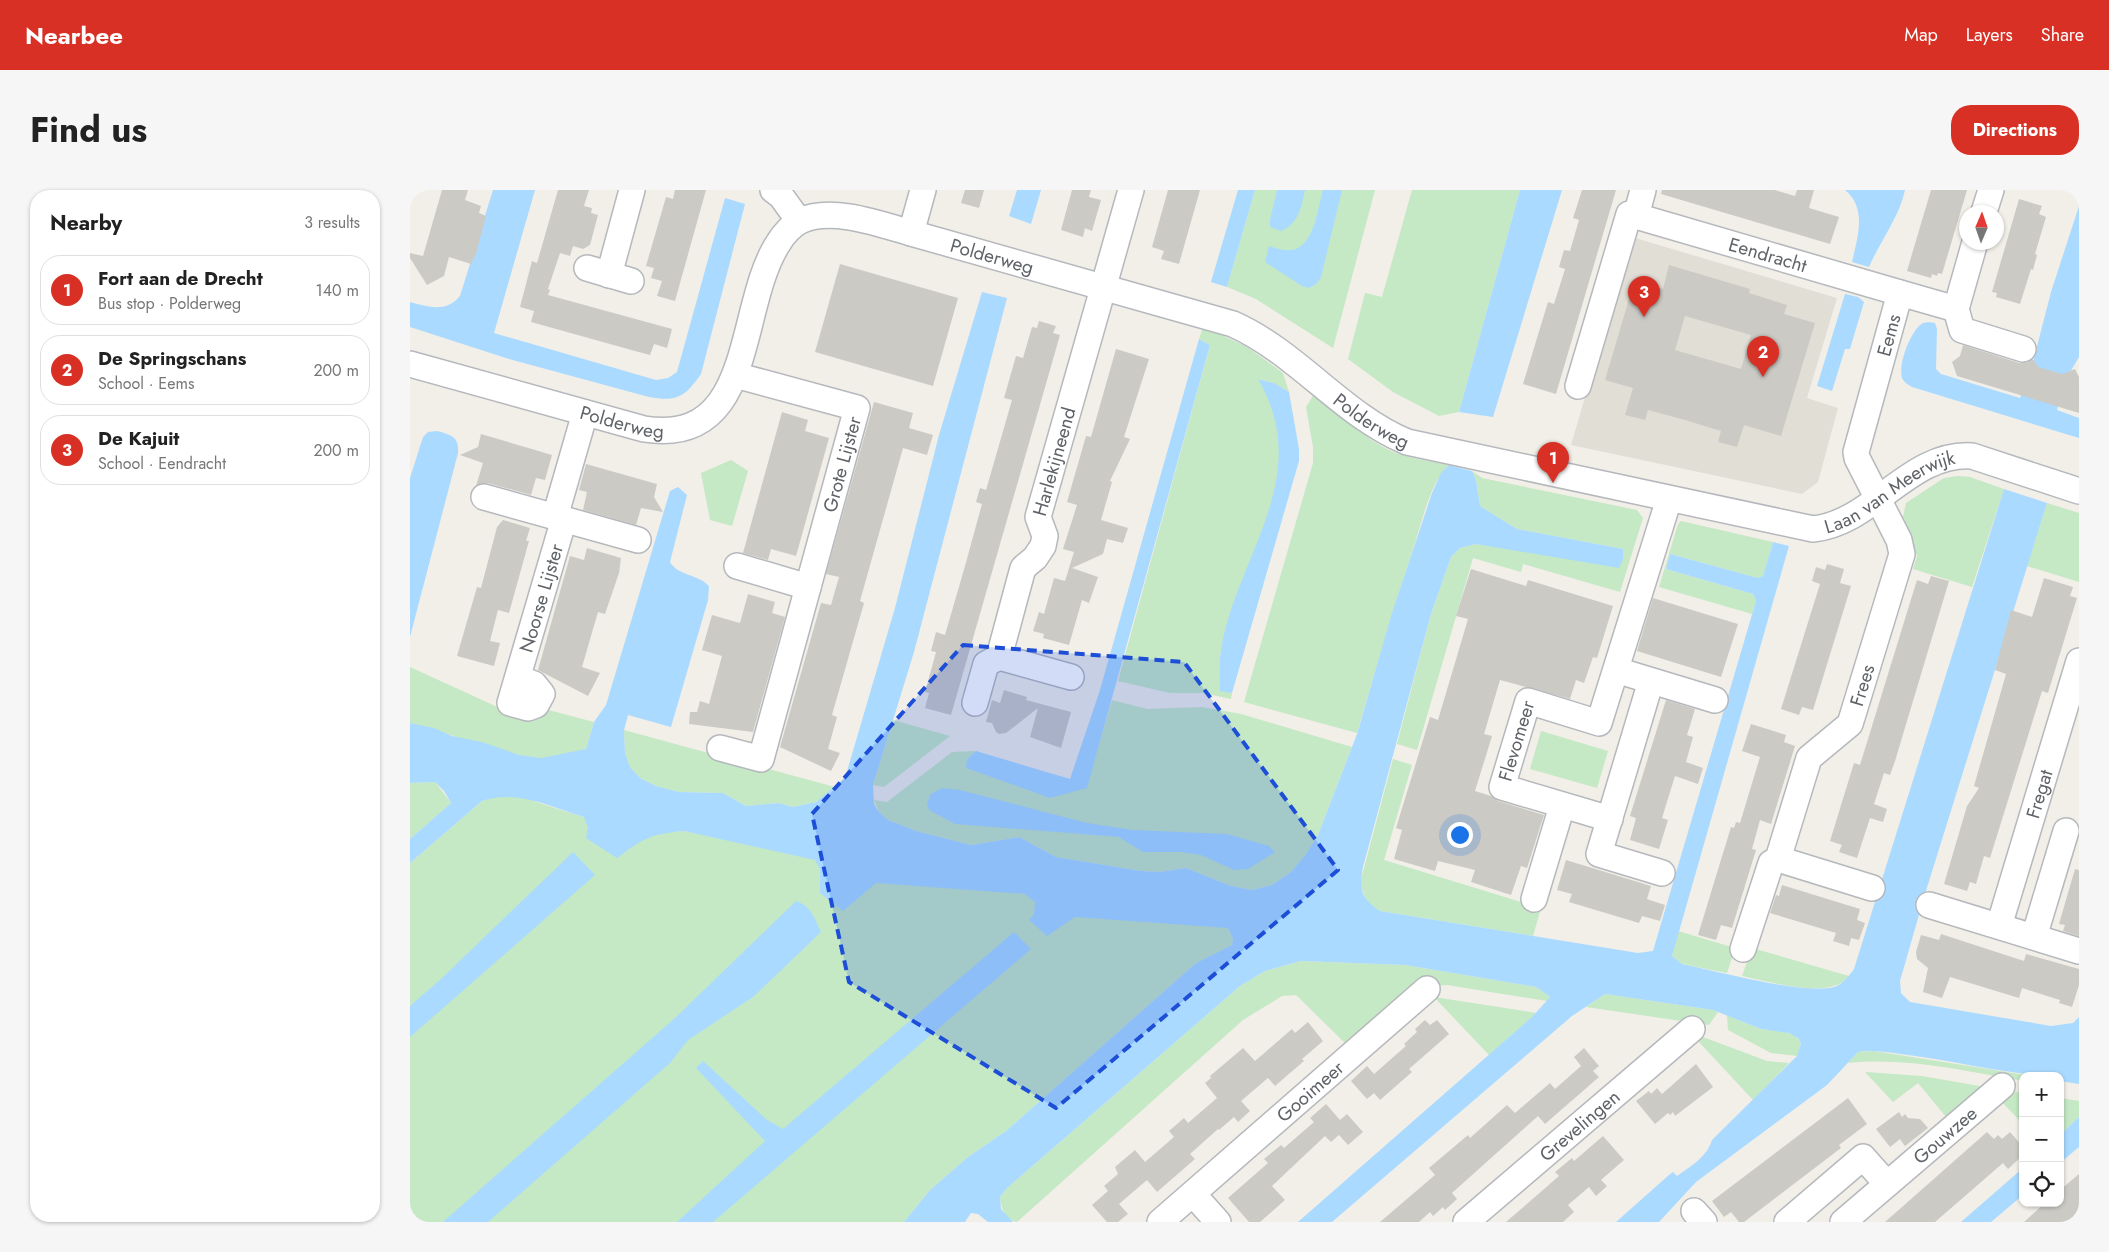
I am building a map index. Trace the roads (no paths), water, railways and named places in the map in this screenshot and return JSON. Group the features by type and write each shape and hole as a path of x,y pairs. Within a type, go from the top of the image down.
{"street":[{"path":"609,275 632,190"},
{"path":"773,190 781,196 799,221"},
{"path":"911,233 923,190"},
{"path":"1104,287 1132,190"},
{"path":"1578,386 1629,214 1636,216 1643,190"},
{"path":"1986,205 1991,190"},
{"name":"Polderweg","path":"410,364 585,413 663,432 687,428 707,418 723,399 735,375 768,258 783,236 799,221 823,216 843,217 911,233 1221,320 1252,333 1369,423 1407,442 1669,499"},
{"name":"Eendracht","path":"1636,216 1900,293"},
{"path":"1974,250 1956,309 1962,330 2023,349"},
{"name":"Harlekijneend","path":"975,703 986,664 999,657 1023,568 1036,558 1044,546 1044,536 1038,517 1104,287"},
{"name":"Eems","path":"1878,498 1857,458 1856,452 1900,293 1956,309"},
{"name":"Grote Lijster","path":"720,748 761,759 857,408 735,375"},
{"name":"Noorse Lijster","path":"518,678 585,413"},
{"name":"Laan van Meerwijk","path":"1669,499 1813,528 1834,524 1931,463 1957,455 1972,456 2079,491"},
{"name":"Noorse Lijster","path":"484,497 638,540"},
{"name":"Frees","path":"1743,949 1770,863 1778,859 1809,758 1850,724 1902,554 1899,540 1878,498"},
{"name":"Flevomeer","path":"1610,819 1502,787 1528,701 1599,723 1669,499"},
{"path":"737,566 808,586"},
{"path":"999,657 1071,677"},
{"name":"Fregat","path":"1998,926 2079,661"},
{"path":"1616,670 1715,700"},
{"path":"1651,681 1599,854 1662,872"},
{"path":"1534,900 1562,806"},
{"name":"Fregat","path":"2034,937 2066,831"},
{"path":"1778,859 1872,888"},
{"path":"1929,906 2079,951"},
{"name":"Gooimeer","path":"1160,1222 1428,989"},
{"name":"Grevelingen","path":"1466,1222 1692,1029"},
{"name":"Gouwzee","path":"1842,1222 2002,1086"},
{"path":"1787,1222 1863,1157 1887,1184"},
{"path":"1193,1194 1218,1222"}],"water":[{"path":"493,190 535,190 494,333 656,380 668,378 677,372 725,198 745,204 701,374 685,393 667,399 649,397 509,359 410,327 410,302 430,307 443,307 449,305 460,296"},
{"path":"1017,190 1041,190 1031,224 1009,216"},
{"path":"1238,190 1255,190 1227,287 1211,282"},
{"path":"1277,190 1305,190 1298,214 1292,224 1281,231 1270,227"},
{"path":"1323,190 1342,190 1321,277 1316,284 1309,288 1302,286 1265,262 1269,246 1282,250 1293,250 1308,239 1315,223"},
{"path":"1520,190 1562,190 1493,417 1459,412"},
{"path":"1845,190 1905,190 1894,220 1869,267 1852,262 1859,223 1856,205 1852,197"},
{"path":"2079,206 2079,357 2069,374 2057,410 2079,418 2079,438 1912,387 1903,380 1901,367 1903,358 1914,333 1923,323 1932,322 1935,323 1937,329 1936,369 1941,374 2020,398 2033,362 2051,292"},
{"path":"982,292 1007,298 914,652 873,785 874,804 879,812 888,820 916,831 971,845 1019,837 1056,857 1141,871 1160,872 1186,868 1231,886 1252,890 1272,885 1291,872 1306,854 1318,835 1357,734 1392,613 1432,493 1441,473 1449,465 1472,471 1476,480 1480,506 1517,529 1623,549 1623,559 1619,568 1476,544 1460,548 1451,557 1431,614 1363,867 1361,881 1363,892 1369,902 1380,911 1638,953 1653,951 1756,601 1753,594 1666,569 1670,554 1758,578 1763,576 1773,542 1789,546 1672,956 1682,964 1802,988 1820,989 1837,986 1854,969 2004,489 2047,503 1925,894 1900,981 1901,993 1910,1002 2051,1026 2073,1023 2079,1017 2079,1084 2064,1082 2064,1072 2019,1072 2019,1074 1883,1052 1858,1052 1827,1085 1696,1182 1659,1222 1616,1222 1673,1172 1677,1176 1698,1161 1710,1146 1712,1140 1797,1056 1801,1043 1798,1038 1789,1033 1761,1029 1713,1010 1605,994 1572,1016 1332,1222 1298,1222 1533,1016 1550,997 1536,987 1405,965 1301,961 1265,971 1240,986 1006,1189 1000,1197 1001,1209 1013,1222 988,1222 978,1214 971,1213 965,1222 904,1222 930,1190 968,1157 1006,1131 1196,963 1232,945 1233,939 1228,928 1075,917 1047,936 1029,920 1034,914 1035,902 1025,894 876,883 843,911 820,893 820,869 815,860 684,831 648,838 617,858 586,838 588,828 584,817 521,798 495,798 482,801 410,863 410,839 451,803 444,791 435,782 410,783 410,723 434,728 452,736 482,742 519,755 541,758 586,749 594,722 606,705 670,491 678,487 687,495 670,562 678,570 699,579 709,586 708,600 671,727 628,715 624,730 625,753 630,767 640,778 656,786 679,792 723,793 746,806 779,803 793,807 816,802 845,778 895,608 939,435"},
{"path":"1845,294 1858,297 1864,302 1850,349 1845,349 1832,391 1817,386"},
{"path":"1199,339 1210,345 1087,788 1050,798 966,768 967,759 976,751 1070,779 1100,690"},
{"path":"1258,379 1274,383 1289,392 1299,449 1299,461 1232,693 1220,691 1221,649 1230,614 1267,515 1276,482 1279,449 1273,415"},
{"path":"437,431 447,434 456,440 458,453 410,637 410,478 423,437 428,432"},
{"path":"942,788 960,790 1087,823 1133,830 1227,834 1269,846 1275,852 1248,869 1234,870 1201,855 1180,852 1143,852 1119,837 955,824 929,810 927,803 931,794"},
{"path":"573,852 595,875 410,1037 410,1006 441,979"},
{"path":"796,901 809,910 821,932 753,997 688,1040 670,1063 488,1222 443,1222 675,1018"},
{"path":"1014,932 1031,949 713,1222 677,1222 765,1141 696,1068 703,1061 767,1120 783,1129"},
{"path":"2079,1117 2079,1147 2064,1160 2064,1131"},
{"path":"2019,1171 2019,1198 1991,1222 1961,1222"}],"place":[{"name":"De Kajuit","path":"1644,317"},
{"name":"De Springschans","path":"1763,377"},
{"name":"Fort aan de Drecht","path":"1553,483"}]}
